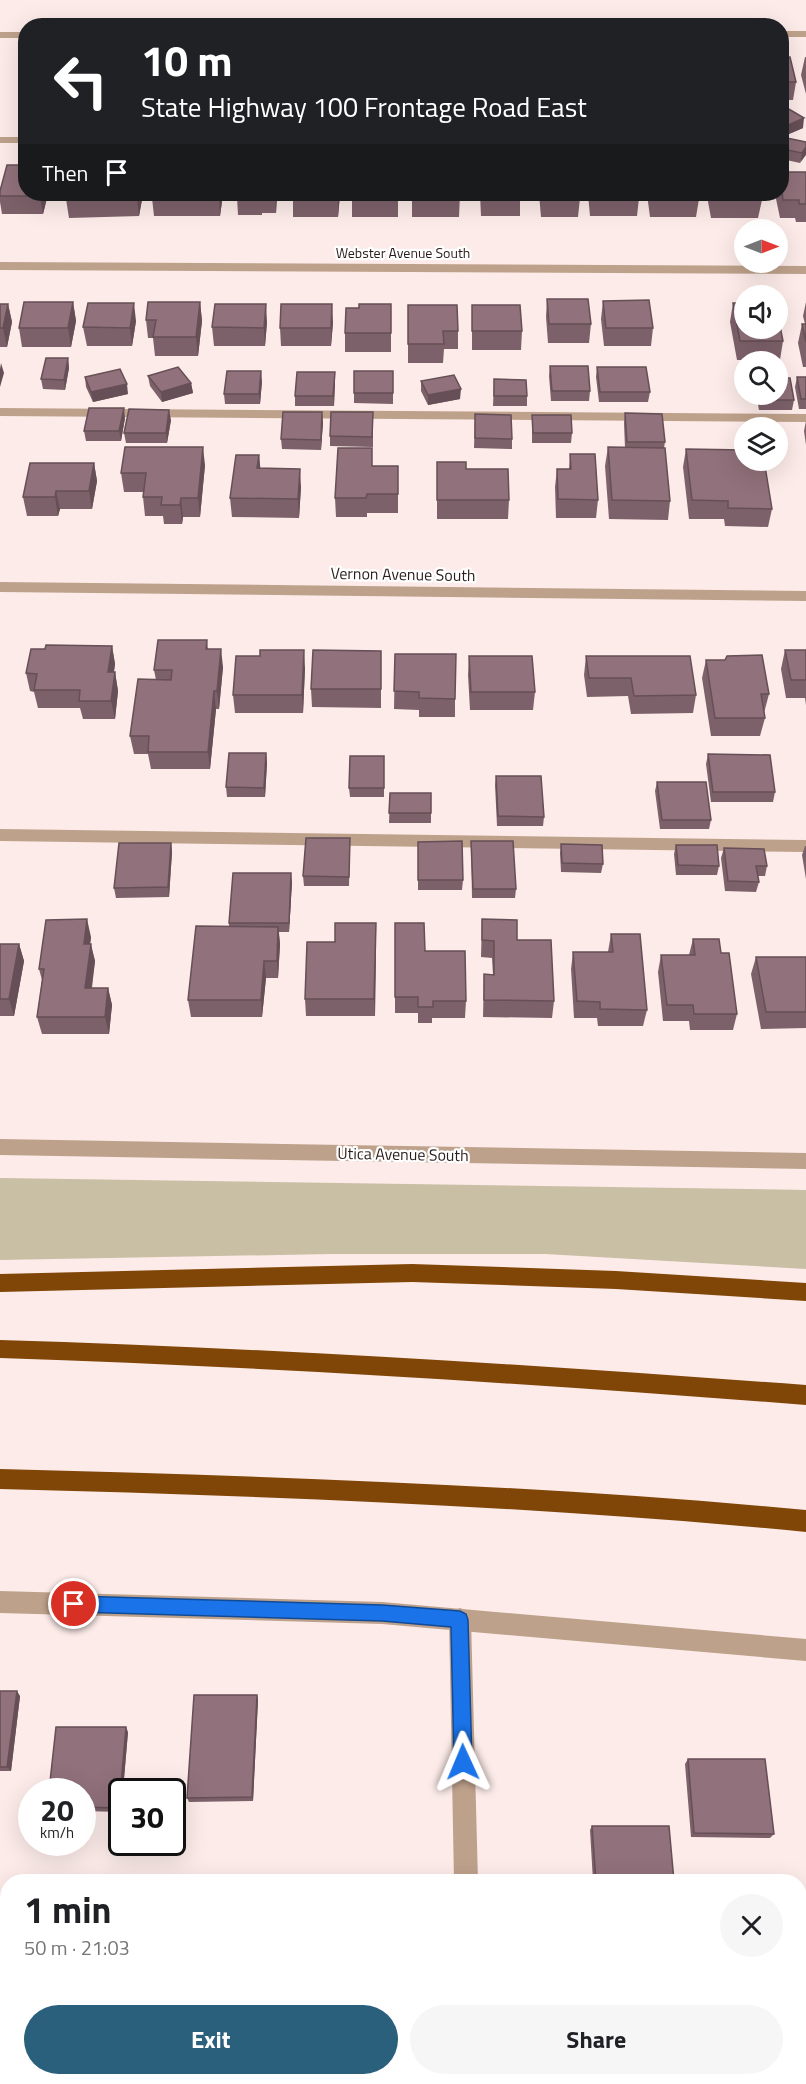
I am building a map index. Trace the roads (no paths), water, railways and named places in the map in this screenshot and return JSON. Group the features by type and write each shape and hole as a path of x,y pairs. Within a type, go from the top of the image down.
{"highway":[{"path":"0,1283 412,1273 616,1280 806,1292"},
{"path":"0,1349 211,1355 549,1375 806,1395"},
{"path":"0,1479 448,1494 715,1511 806,1521"}],"street":[{"path":"789,34 806,34"},
{"path":"0,36 18,35"},
{"path":"0,140 18,140"},
{"name":"Webster Avenue South","path":"0,266 806,270"},
{"path":"0,412 806,418"},
{"name":"Vernon Avenue South","path":"0,587 806,596"},
{"path":"0,835 806,846"},
{"name":"Utica Avenue South","path":"0,1147 806,1161"},
{"path":"0,1602 382,1613 806,1650"},
{"path":"460,1620 466,1874"}]}
